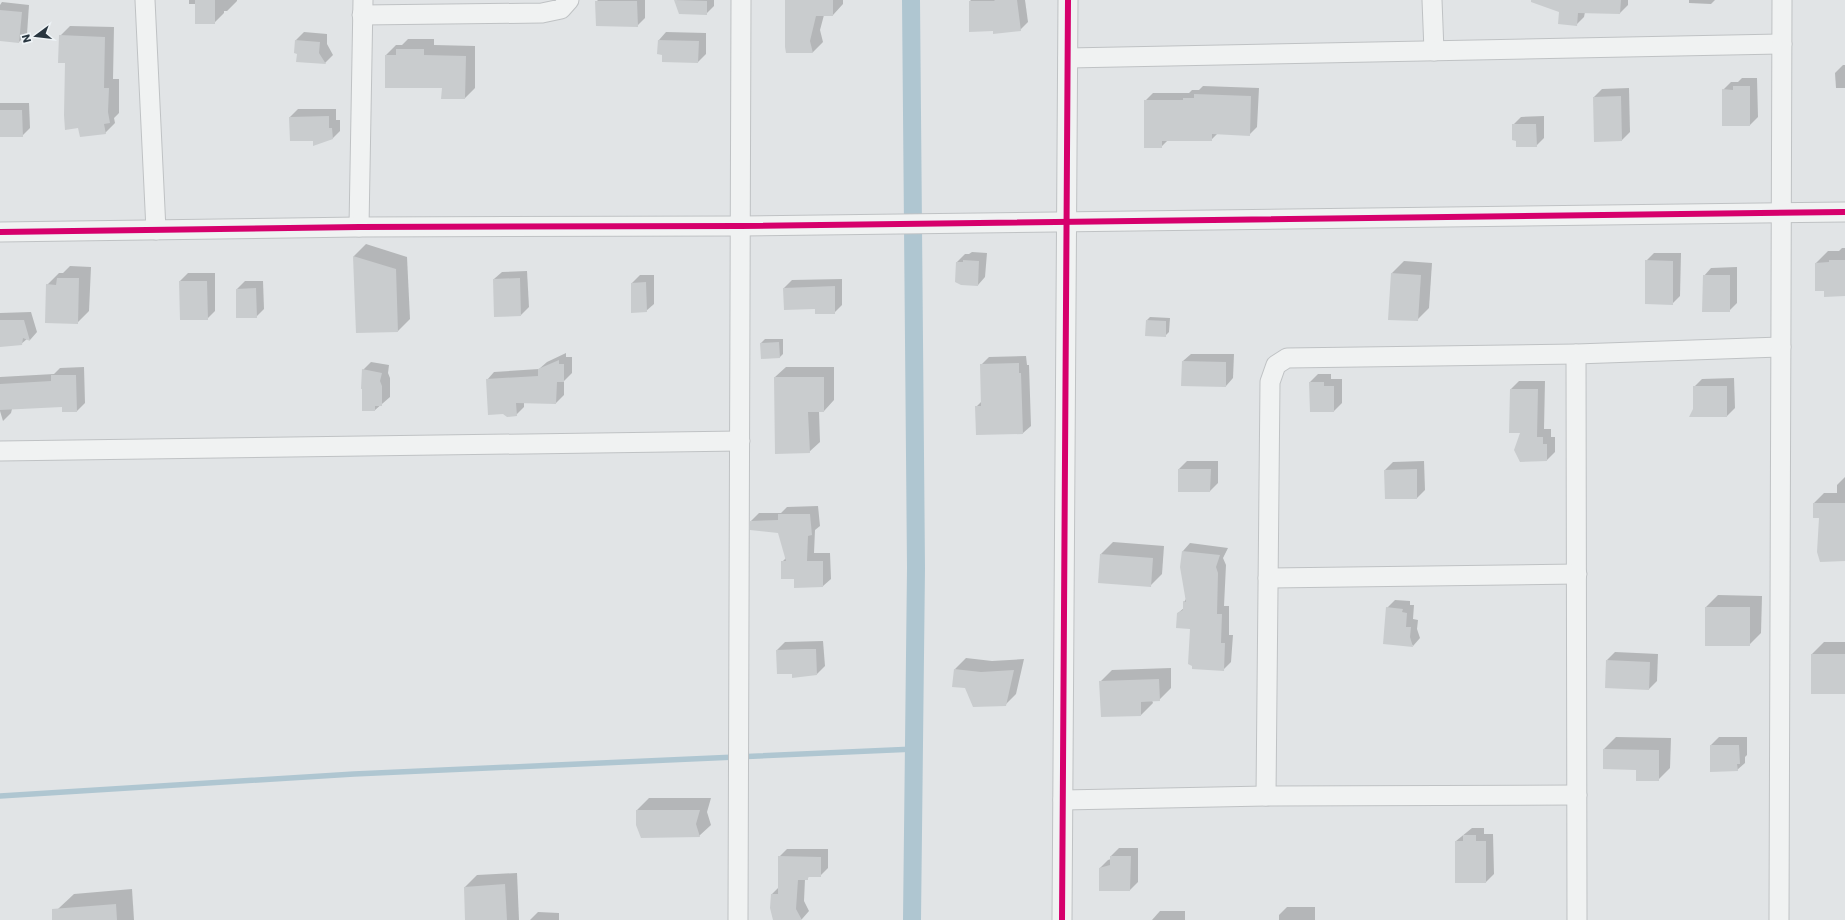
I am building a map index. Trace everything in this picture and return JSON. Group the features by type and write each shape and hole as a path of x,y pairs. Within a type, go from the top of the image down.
{"street":[{"path":"145,0 156,230"},
{"path":"360,227 362,8 542,13 562,8 569,0"},
{"path":"738,920 741,0"},
{"path":"1062,920 1068,0"},
{"path":"1432,0 1434,51"},
{"path":"1779,920 1782,0"},
{"path":"1068,58 1782,44"},
{"path":"0,232 360,227 741,226 1845,212"},
{"path":"1266,796 1270,382 1276,365 1287,358 1576,354 1781,347"},
{"path":"1576,354 1577,920"},
{"path":"0,451 740,441"},
{"path":"1268,578 1577,574"},
{"path":"1063,800 1266,796 1577,795"}],"building":[{"path":"195,0 215,0 215,24 195,24"},
{"path":"674,0 707,1 707,15 679,14"},
{"path":"785,0 833,0 833,16 816,16 810,41 813,53 786,53"},
{"path":"1017,0 1021,31 993,34 993,31 969,32 969,1"},
{"path":"1531,0 1621,0 1620,14 1578,13 1577,26 1558,24 1559,12 1531,2"},
{"path":"595,1 637,1 638,27 596,26"},
{"path":"0,10 22,12 19,43 0,41"},
{"path":"59,35 105,37 104,88 109,88 108,112 110,123 104,124 106,134 80,137 78,128 65,130 65,63 58,63"},
{"path":"295,40 320,42 319,53 326,64 296,62 297,54 294,53"},
{"path":"658,40 699,41 698,63 662,62 662,55 657,54"},
{"path":"396,49 424,49 424,55 466,56 465,99 441,99 442,88 385,88 385,55 396,55"},
{"path":"1733,86 1750,86 1750,126 1722,126 1722,89 1733,90"},
{"path":"1194,94 1251,96 1250,136 1212,134 1212,141 1162,141 1162,148 1144,148 1144,100 1183,100 1183,98 1194,98"},
{"path":"1621,96 1622,141 1594,142 1593,97"},
{"path":"0,110 22,110 23,137 0,137"},
{"path":"329,116 329,128 332,128 333,139 313,146 313,141 290,141 289,117"},
{"path":"1512,124 1536,124 1537,147 1516,147 1516,141 1512,140"},
{"path":"353,256 396,269 398,332 356,333"},
{"path":"963,260 979,261 978,286 961,285 955,282 956,262 963,262"},
{"path":"1645,260 1673,261 1673,305 1645,304"},
{"path":"1829,260 1845,260 1845,296 1824,297 1824,291 1815,291 1815,263 1829,262"},
{"path":"1391,273 1421,275 1418,321 1388,320"},
{"path":"1703,275 1730,275 1730,312 1702,312"},
{"path":"57,278 79,278 78,324 45,323 46,284 56,285"},
{"path":"520,278 521,316 494,317 493,279"},
{"path":"179,281 207,281 208,320 180,320"},
{"path":"646,282 647,312 631,313 631,283"},
{"path":"835,286 835,314 815,314 815,309 784,310 783,288"},
{"path":"256,288 257,318 236,318 236,289"},
{"path":"0,320 24,320 30,341 23,338 22,345 0,347"},
{"path":"1146,320 1166,321 1166,337 1145,336"},
{"path":"779,342 780,358 761,359 760,343"},
{"path":"559,360 559,364 564,364 564,382 557,382 556,404 516,403 517,416 507,417 503,414 488,415 486,379 538,376 538,369"},
{"path":"1182,361 1226,362 1226,387 1181,386"},
{"path":"1019,363 1019,373 1021,373 1023,434 976,435 975,406 981,406 980,364"},
{"path":"362,369 382,373 380,381 382,386 382,406 375,406 375,411 362,411"},
{"path":"51,375 76,375 77,412 62,412 62,407 0,410 0,384 51,381"},
{"path":"774,377 824,377 824,412 808,412 810,453 775,454"},
{"path":"1309,382 1324,382 1324,386 1334,386 1334,412 1310,412"},
{"path":"1693,386 1727,386 1727,417 1689,417 1693,409"},
{"path":"1510,389 1538,389 1537,437 1543,437 1543,444 1547,444 1547,461 1520,462 1514,450 1520,433 1509,433"},
{"path":"1178,469 1211,469 1210,492 1178,492"},
{"path":"1417,469 1417,499 1385,499 1384,470"},
{"path":"1813,503 1845,503 1845,561 1820,562 1817,552 1819,518 1813,518"},
{"path":"778,514 810,514 812,535 808,536 807,561 823,561 823,587 794,588 794,579 781,579 781,561 786,561 778,533 750,530 750,521 778,520"},
{"path":"1182,551 1220,555 1216,567 1218,573 1217,614 1222,614 1221,643 1225,643 1224,671 1192,669 1192,666 1188,664 1190,629 1176,628 1177,613 1183,610 1183,601 1186,602 1180,567"},
{"path":"1100,554 1153,558 1151,587 1098,583"},
{"path":"1386,607 1403,609 1402,612 1407,613 1406,627 1411,627 1410,637 1413,647 1383,644"},
{"path":"1705,607 1750,607 1750,646 1705,646"},
{"path":"816,649 817,675 792,678 792,674 777,674 776,650"},
{"path":"1811,654 1845,654 1845,694 1811,694"},
{"path":"1606,660 1650,662 1649,690 1605,688"},
{"path":"954,669 981,672 1014,670 1006,706 973,707 965,688 952,687"},
{"path":"1159,679 1160,701 1141,702 1141,716 1101,717 1099,681"},
{"path":"1710,745 1739,745 1740,764 1737,764 1738,771 1710,772"},
{"path":"1603,749 1659,750 1659,781 1636,781 1636,770 1603,769"},
{"path":"636,810 700,810 696,824 700,837 641,838 636,825"},
{"path":"1463,835 1476,835 1476,841 1486,841 1486,883 1455,883 1455,841 1463,841"},
{"path":"778,856 821,857 821,877 808,877 808,880 798,880 796,909 802,920 773,920 770,908 771,894 778,894"},
{"path":"1110,856 1131,856 1130,891 1099,891 1099,868 1110,865"},
{"path":"505,884 507,920 465,920 464,887"},
{"path":"116,904 117,920 52,920 52,909"}],"waterway":[{"path":"911,0 916,568 912,920"},
{"path":"0,796 354,774 915,749"}],"cycle path":[{"path":"1062,920 1068,0"},
{"path":"0,232 359,227 741,226 1845,212"}]}
